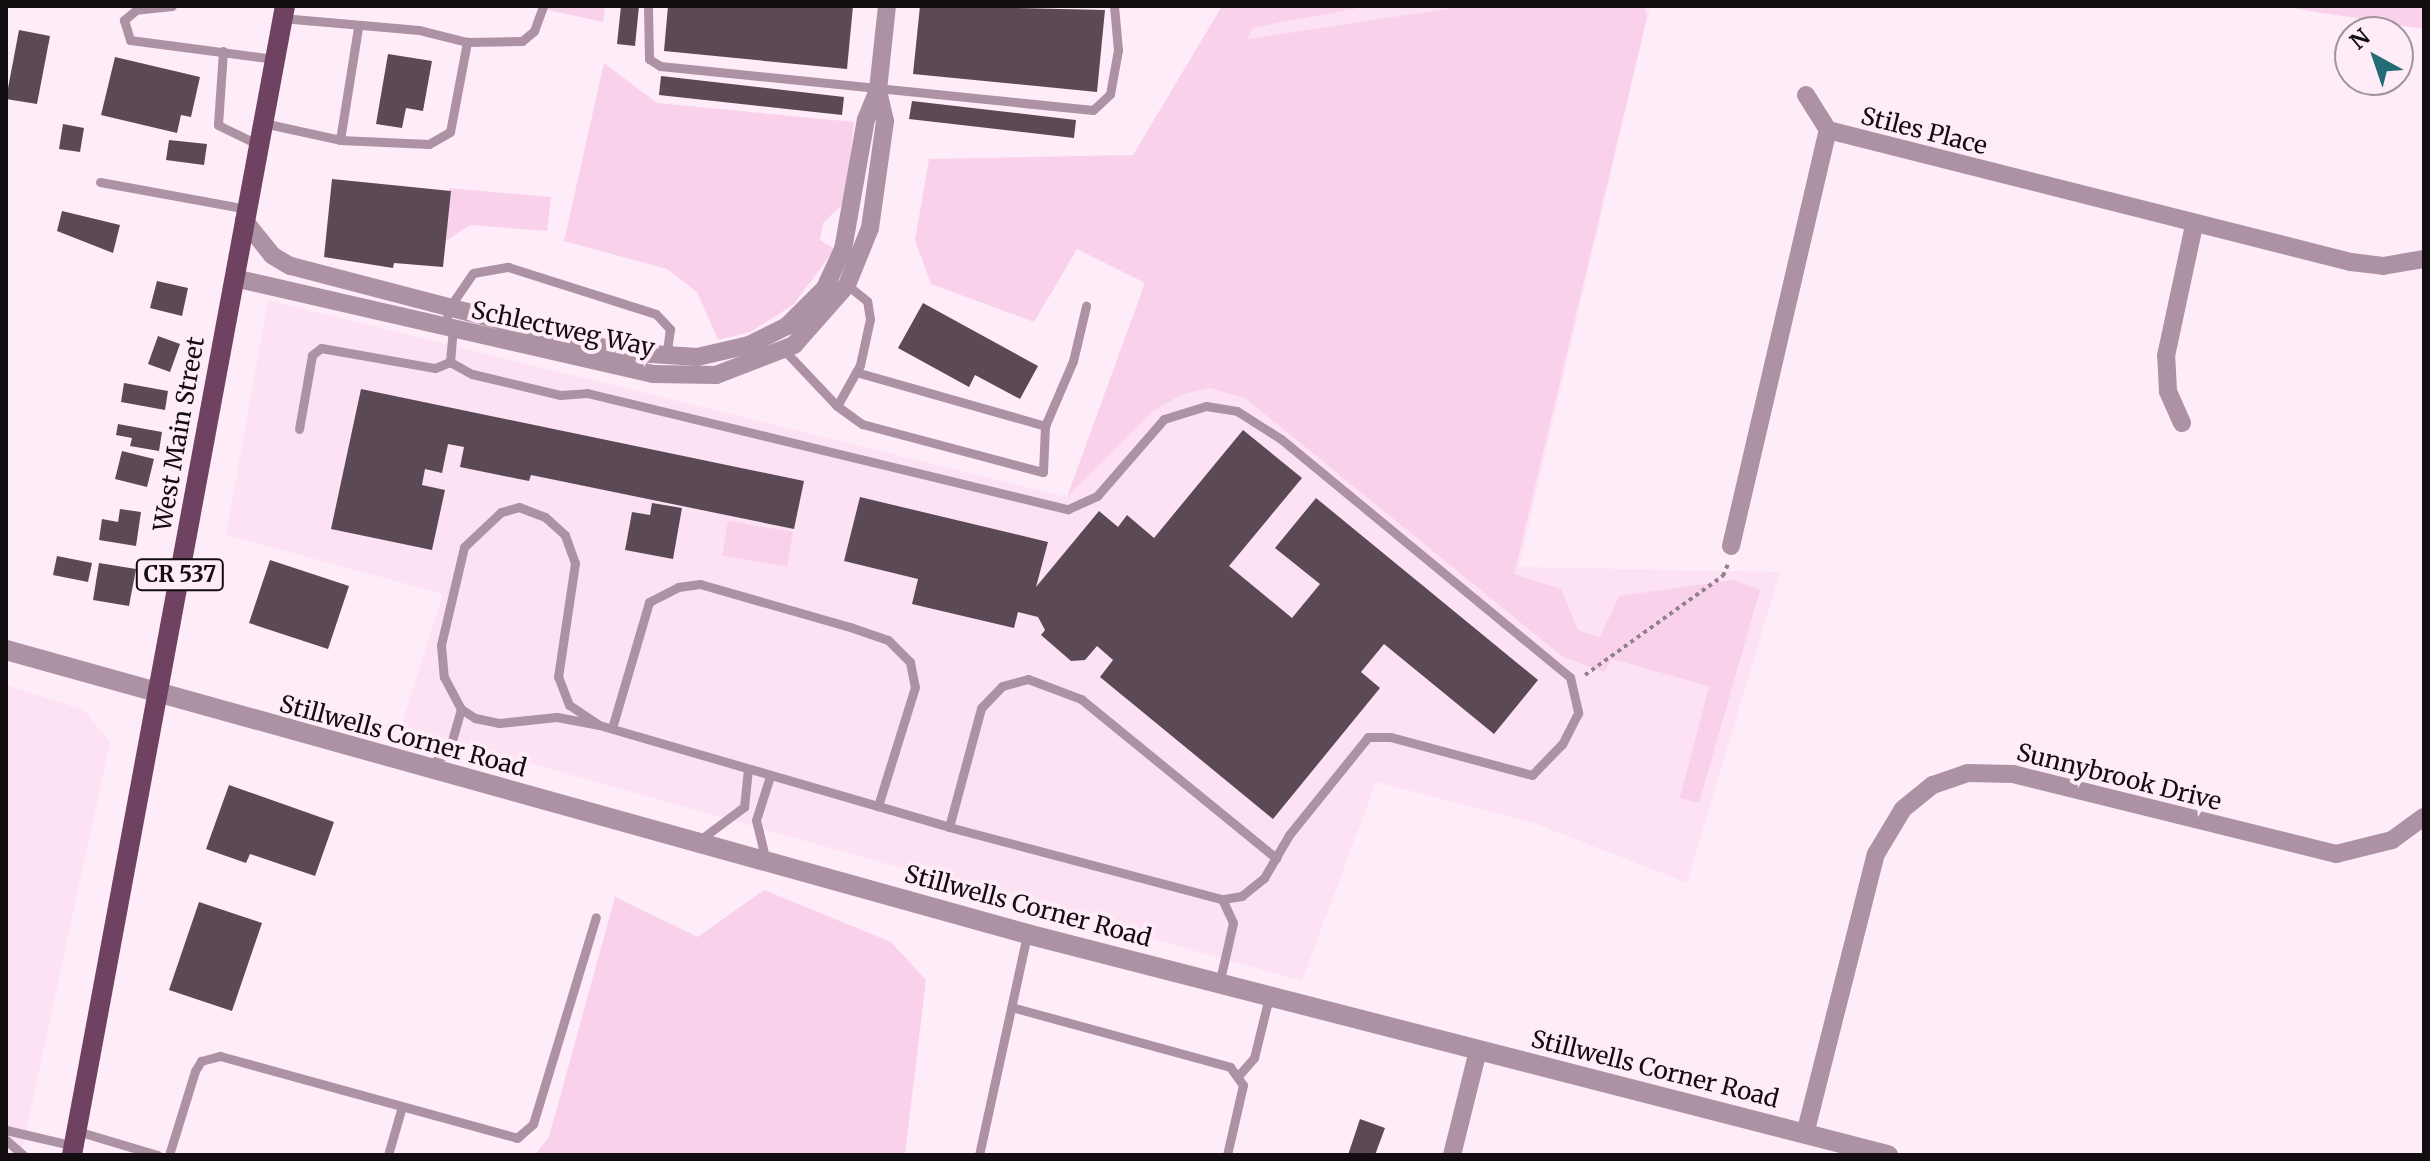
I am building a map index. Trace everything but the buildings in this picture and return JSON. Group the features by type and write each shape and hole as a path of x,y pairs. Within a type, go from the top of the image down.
{"main road":[{"name":"West Main Street","path":"75,1144 284,12"}],"street":[{"name":"Schlectweg Way","path":"234,278 449,329 716,375 779,341 825,288 843,249 866,119 878,90 887,6"},
{"name":"Schlectweg Way","path":"779,341 794,345 847,285 870,228 885,121 878,90"},
{"path":"1806,95 1828,130"},
{"name":"Stiles Place","path":"1731,546 1828,130 2194,225 2369,265 2424,259"},
{"name":"Schlectweg Way","path":"246,214 272,255 290,266 666,366"},
{"path":"2182,423 2168,391 2166,356 2194,225"},
{"name":"Stillwells Corner Road","path":"6,650 158,696 697,841 1027,934 1888,1155"},
{"name":"Sunnybrook Drive","path":"1805,1134 1876,854 1903,809 1933,785 1967,773 2013,774 2336,854 2392,840 2424,817"},
{"path":"1452,1155 1478,1051"}],"lane":[{"path":"172,6 136,10 124,20 130,40 275,59"},
{"path":"284,12 358,28 419,30 467,42 522,41 534,31 543,6"},
{"path":"648,6 649,59 660,66 1093,110 1110,94 1118,50 1114,6"},
{"path":"340,140 358,28"},
{"path":"263,123 340,140 429,144 450,132 467,42"},
{"path":"223,51 218,125 259,145"},
{"path":"100,182 246,214"},
{"path":"450,362 449,308 473,273 508,267 656,314 670,329 666,366"},
{"path":"837,406 856,372 870,319 867,301 847,285"},
{"path":"779,341 837,406 862,424 1043,472 1045,426 1073,361 1086,306"},
{"path":"299,429 312,355 321,348 435,368 450,362 516,385 602,396 1068,509 1097,496 1164,419 1206,406 1237,411 1281,439 1573,683 1578,713 1562,744 1532,775 1390,737 1368,737 1253,890 1222,899 949,827 612,728 557,717 489,723 461,709 440,663 464,547 478,529 519,507 545,517 565,535 575,563 558,677 569,705 599,725"},
{"path":"856,372 1045,426"},
{"path":"612,728 649,602 678,587 700,584 850,627 888,640 910,662 915,687 878,806"},
{"path":"949,827 981,708 1002,686 1028,679 1081,699 1276,858"},
{"path":"424,769 449,751 461,709"},
{"path":"697,841 744,807 748,770"},
{"path":"766,861 756,820 770,776"},
{"path":"1219,984 1233,923 1222,899"},
{"path":"169,1155 195,1071 209,1058 511,1140 523,1135 533,1124 596,917"},
{"path":"979,1155 1015,1008 1027,934"},
{"path":"1227,1155 1241,1109 1239,1075 1254,1058 1269,997"},
{"path":"1015,1008 1217,1061 1239,1075"},
{"path":"388,1155 401,1110"},
{"path":"6,1130 75,1144 157,1155"},
{"path":"6,1140 23,1155"}],"path":[{"path":"1573,683 1723,576 1731,546"}],"shaded area":[{"path":"530,6 605,6 603,22"},
{"path":"1222,6 1369,6 1252,28 1248,39 1465,6 1644,6 1647,17 1514,574 1561,589 1578,630 1600,637 1619,596 1734,580 1760,590 1699,803 1680,798 1709,686 1612,659 1604,672 1563,657 1245,398 1210,388 1183,394 1153,411 1067,497 1145,283 1077,249 1034,322 931,284 915,240 929,159 1133,155"},
{"path":"1369,6 1650,6 1519,567 1780,572 1687,883 1534,823 1376,782 1302,981 401,727 443,594 226,535 268,300 1067,497 1145,283 1252,28"},
{"path":"2279,6 2424,6 2424,29 2414,27 2414,16 2342,16"},
{"path":"604,63 657,103 854,122 846,201 823,223 820,240 835,249 794,304 751,332 718,340 697,292 667,269 564,241"},
{"path":"449,188 551,197 547,231 470,225 446,241"},
{"path":"728,521 793,532 787,566 722,556"},
{"path":"6,685 84,710 110,742 21,1155 6,1155"},
{"path":"764,890 891,942 926,980 905,1155 535,1155 549,1137 615,897 698,937"}]}
